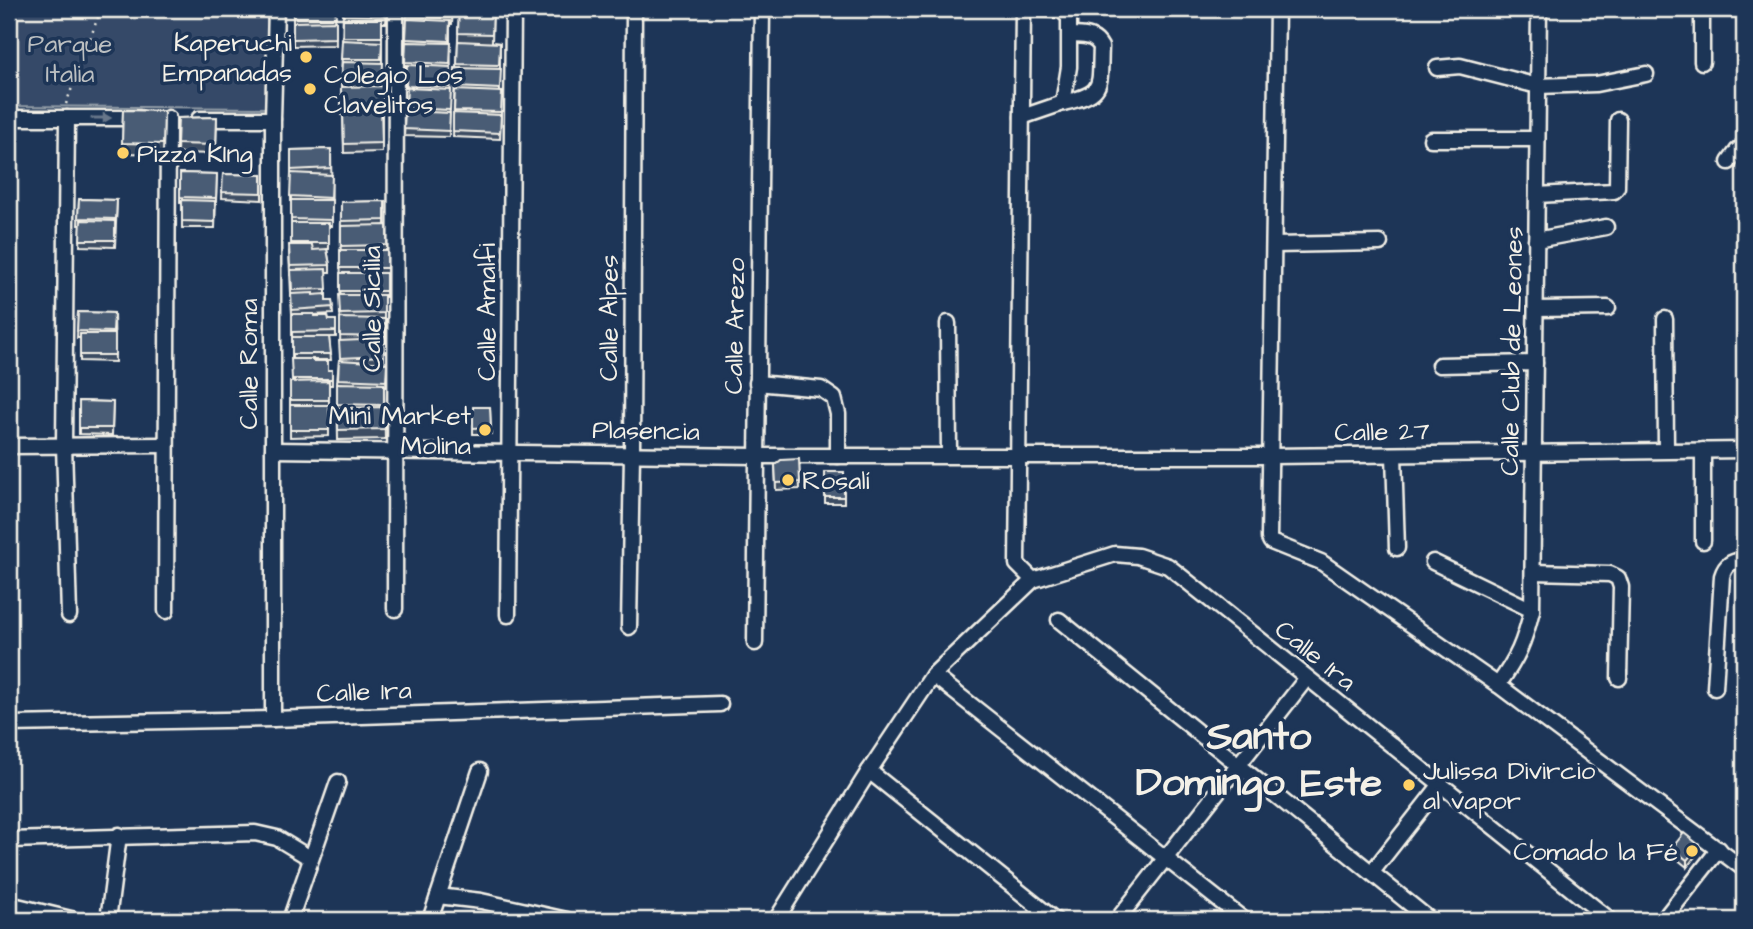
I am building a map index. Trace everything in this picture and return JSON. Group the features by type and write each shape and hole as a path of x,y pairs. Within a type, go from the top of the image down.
{"street":[{"name":"Calle Roma","path":"273,719 273,119 276,9"},
{"name":"Calle Sicilia","path":"395,609 396,9"},
{"name":"Calle Amalfi","path":"508,615 513,9"},
{"name":"Calle Alpes","path":"629,627 634,9"},
{"name":"Calle Arezo","path":"755,643 761,9"},
{"path":"776,920 933,675 1033,580 1017,564 1023,9"},
{"path":"1035,9 1061,10 1069,18 1070,34 1063,103"},
{"path":"1277,9 1269,538 1275,545 1303,553 1321,562 1498,685 1744,869"},
{"name":"Calle Club de Leones","path":"1498,685 1525,641 1532,610 1538,9"},
{"path":"1702,9 1702,62"},
{"path":"1022,117 1089,97 1098,86 1101,47 1098,41 1094,37 1070,34"},
{"path":"1437,68 1460,66 1538,86 1596,84 1646,74"},
{"path":"9,118 273,119"},
{"path":"63,118 64,445 69,615"},
{"path":"166,611 169,118"},
{"path":"1537,195 1614,191 1617,187 1618,120"},
{"path":"1432,139 1537,139"},
{"path":"1729,162 1744,145"},
{"path":"1536,240 1606,227"},
{"path":"1274,245 1380,243"},
{"path":"1536,309 1608,308"},
{"path":"1665,319 1666,450"},
{"path":"948,323 949,455"},
{"path":"1439,365 1535,363"},
{"path":"758,383 821,390 834,398 838,414 838,456"},
{"path":"9,446 166,445"},
{"name":"Plasencia","path":"273,450 757,456 1020,455"},
{"path":"1703,450 1703,541"},
{"name":"Calle 27","path":"1020,455 1272,457 1744,450"},
{"path":"1394,455 1397,548"},
{"name":"Calle 1ra","path":"1033,580 1115,554 1138,556 1168,566 1610,920"},
{"path":"1715,688 1722,576 1724,568 1731,562 1744,559"},
{"path":"1433,562 1532,610"},
{"path":"1534,572 1611,574 1618,578 1621,587 1619,678"},
{"path":"1059,620 1430,920"},
{"path":"933,675 1244,920"},
{"path":"1117,920 1306,679"},
{"name":"Calle 1ra","path":"9,724 273,719 720,704"},
{"path":"430,920 480,771"},
{"path":"869,771 1055,920"},
{"path":"290,920 338,782"},
{"path":"1372,872 1441,784"},
{"path":"9,840 255,833 278,838 310,858"},
{"path":"108,920 119,835"},
{"path":"1663,920 1719,849"},
{"path":"438,896 481,901 567,920"},
{"path":"9,904 75,920"}],"path":[{"path":"63,118 101,9"}],"green space":[{"name":"Parque Italia","path":"9,9 267,9 268,108 9,106"}],"building":[{"path":"293,9 335,9 336,17 293,17"},
{"path":"343,9 387,9 386,16 343,15"},
{"path":"407,9 452,9 452,18 407,16"},
{"path":"459,9 493,9 492,34 458,33"},
{"path":"343,19 382,19 382,37 343,37"},
{"path":"407,19 450,21 449,41 406,39"},
{"path":"336,21 336,38 293,39 293,22"},
{"path":"342,40 382,42 381,59 341,59"},
{"path":"458,41 500,43 499,65 457,64"},
{"path":"406,42 451,43 450,64 405,62"},
{"path":"342,62 383,63 382,83 341,82"},
{"path":"407,65 451,67 450,87 406,86"},
{"path":"455,68 501,69 500,89 455,87"},
{"path":"383,86 383,108 341,109 341,87"},
{"path":"407,88 451,90 450,110 406,108"},
{"path":"455,90 502,92 501,112 454,111"},
{"path":"381,109 382,143 344,144 343,111"},
{"path":"123,110 164,111 163,144 122,143"},
{"path":"405,111 450,113 449,131 404,129"},
{"path":"453,113 501,115 500,133 453,131"},
{"path":"217,117 216,145 177,144 178,118"},
{"path":"331,149 331,168 291,170 291,150"},
{"path":"180,173 217,174 216,198 180,197"},
{"path":"291,173 332,175 331,198 290,196"},
{"path":"223,174 262,175 262,193 222,192"},
{"path":"79,199 117,200 116,219 78,218"},
{"path":"182,200 215,201 215,222 182,221"},
{"path":"291,200 332,200 332,220 291,219"},
{"path":"385,201 385,220 341,221 341,202"},
{"path":"81,220 115,221 115,240 80,240"},
{"path":"291,223 329,223 329,243 291,243"},
{"path":"387,225 387,245 341,246 341,226"},
{"path":"289,245 312,245 313,250 327,249 330,265 290,266"},
{"path":"340,250 387,250 387,268 340,268"},
{"path":"326,269 327,289 292,290 291,270"},
{"path":"340,273 386,273 386,291 340,291"},
{"path":"291,294 326,294 326,301 332,301 333,307 292,310"},
{"path":"339,295 384,295 384,313 340,314"},
{"path":"78,312 114,313 113,332 77,331"},
{"path":"292,314 328,316 329,320 336,320 336,331 292,332"},
{"path":"340,318 385,319 385,337 340,336"},
{"path":"80,334 115,334 115,355 80,355"},
{"path":"292,337 329,337 331,354 292,354"},
{"path":"383,339 384,356 340,358 339,341"},
{"path":"291,359 328,361 332,379 292,379"},
{"path":"339,360 387,363 386,381 338,379"},
{"path":"329,381 329,400 290,400 290,382"},
{"path":"337,383 384,384 384,405 337,404"},
{"path":"79,401 113,402 112,428 79,428"},
{"path":"290,405 329,405 329,430 290,430"},
{"path":"385,407 385,429 338,430 338,408"},
{"path":"473,407 490,407 491,427 473,428"},
{"name":"Rosalí","path":"799,459 800,482 776,483 775,465 781,460"},
{"path":"825,472 844,472 844,497 825,497"},
{"path":"1684,833 1699,845 1687,860 1672,848"}],"place":[{"name":"Kaperuchi Empanadas","path":"306,57"},
{"name":"Colegio Los Clavelitos","path":"310,89"},
{"name":"Pizza KIng","path":"123,153"},
{"name":"Mini Market Molina","path":"485,430"},
{"name":"Rosalí","path":"788,480"},
{"name":"Julissa Divircio al vapor","path":"1409,785"},
{"name":"Comado la Fé","path":"1692,851"}],"district":[{"name":"Santo Domingo Este","path":"1259,758"}]}
